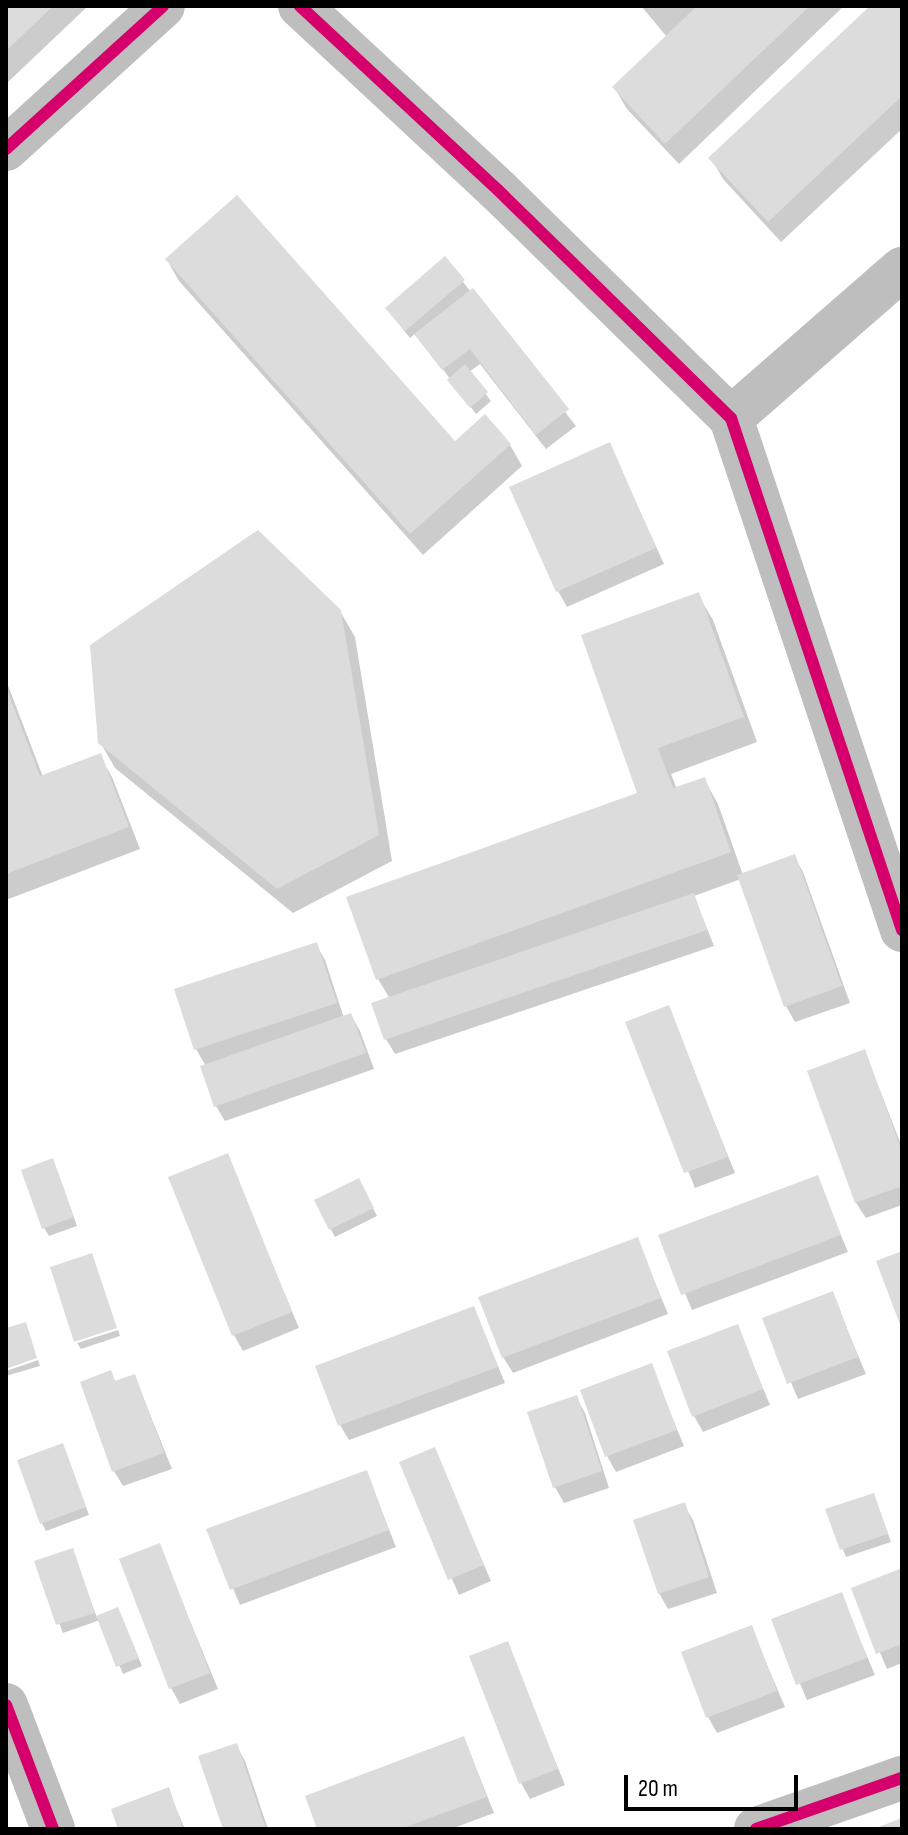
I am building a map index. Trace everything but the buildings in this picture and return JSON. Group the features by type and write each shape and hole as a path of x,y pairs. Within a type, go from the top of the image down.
{"street":[{"path":"6,149 163,6"},
{"path":"300,6 498,190 731,418 902,930"},
{"path":"731,418 902,269"},
{"path":"6,1705 53,1829"},
{"path":"756,1829 902,1778"}],"cycle path":[{"path":"6,149 163,6"},
{"path":"300,6 498,190 731,418 902,930"},
{"path":"6,1705 53,1829"},
{"path":"756,1829 902,1778"}]}
